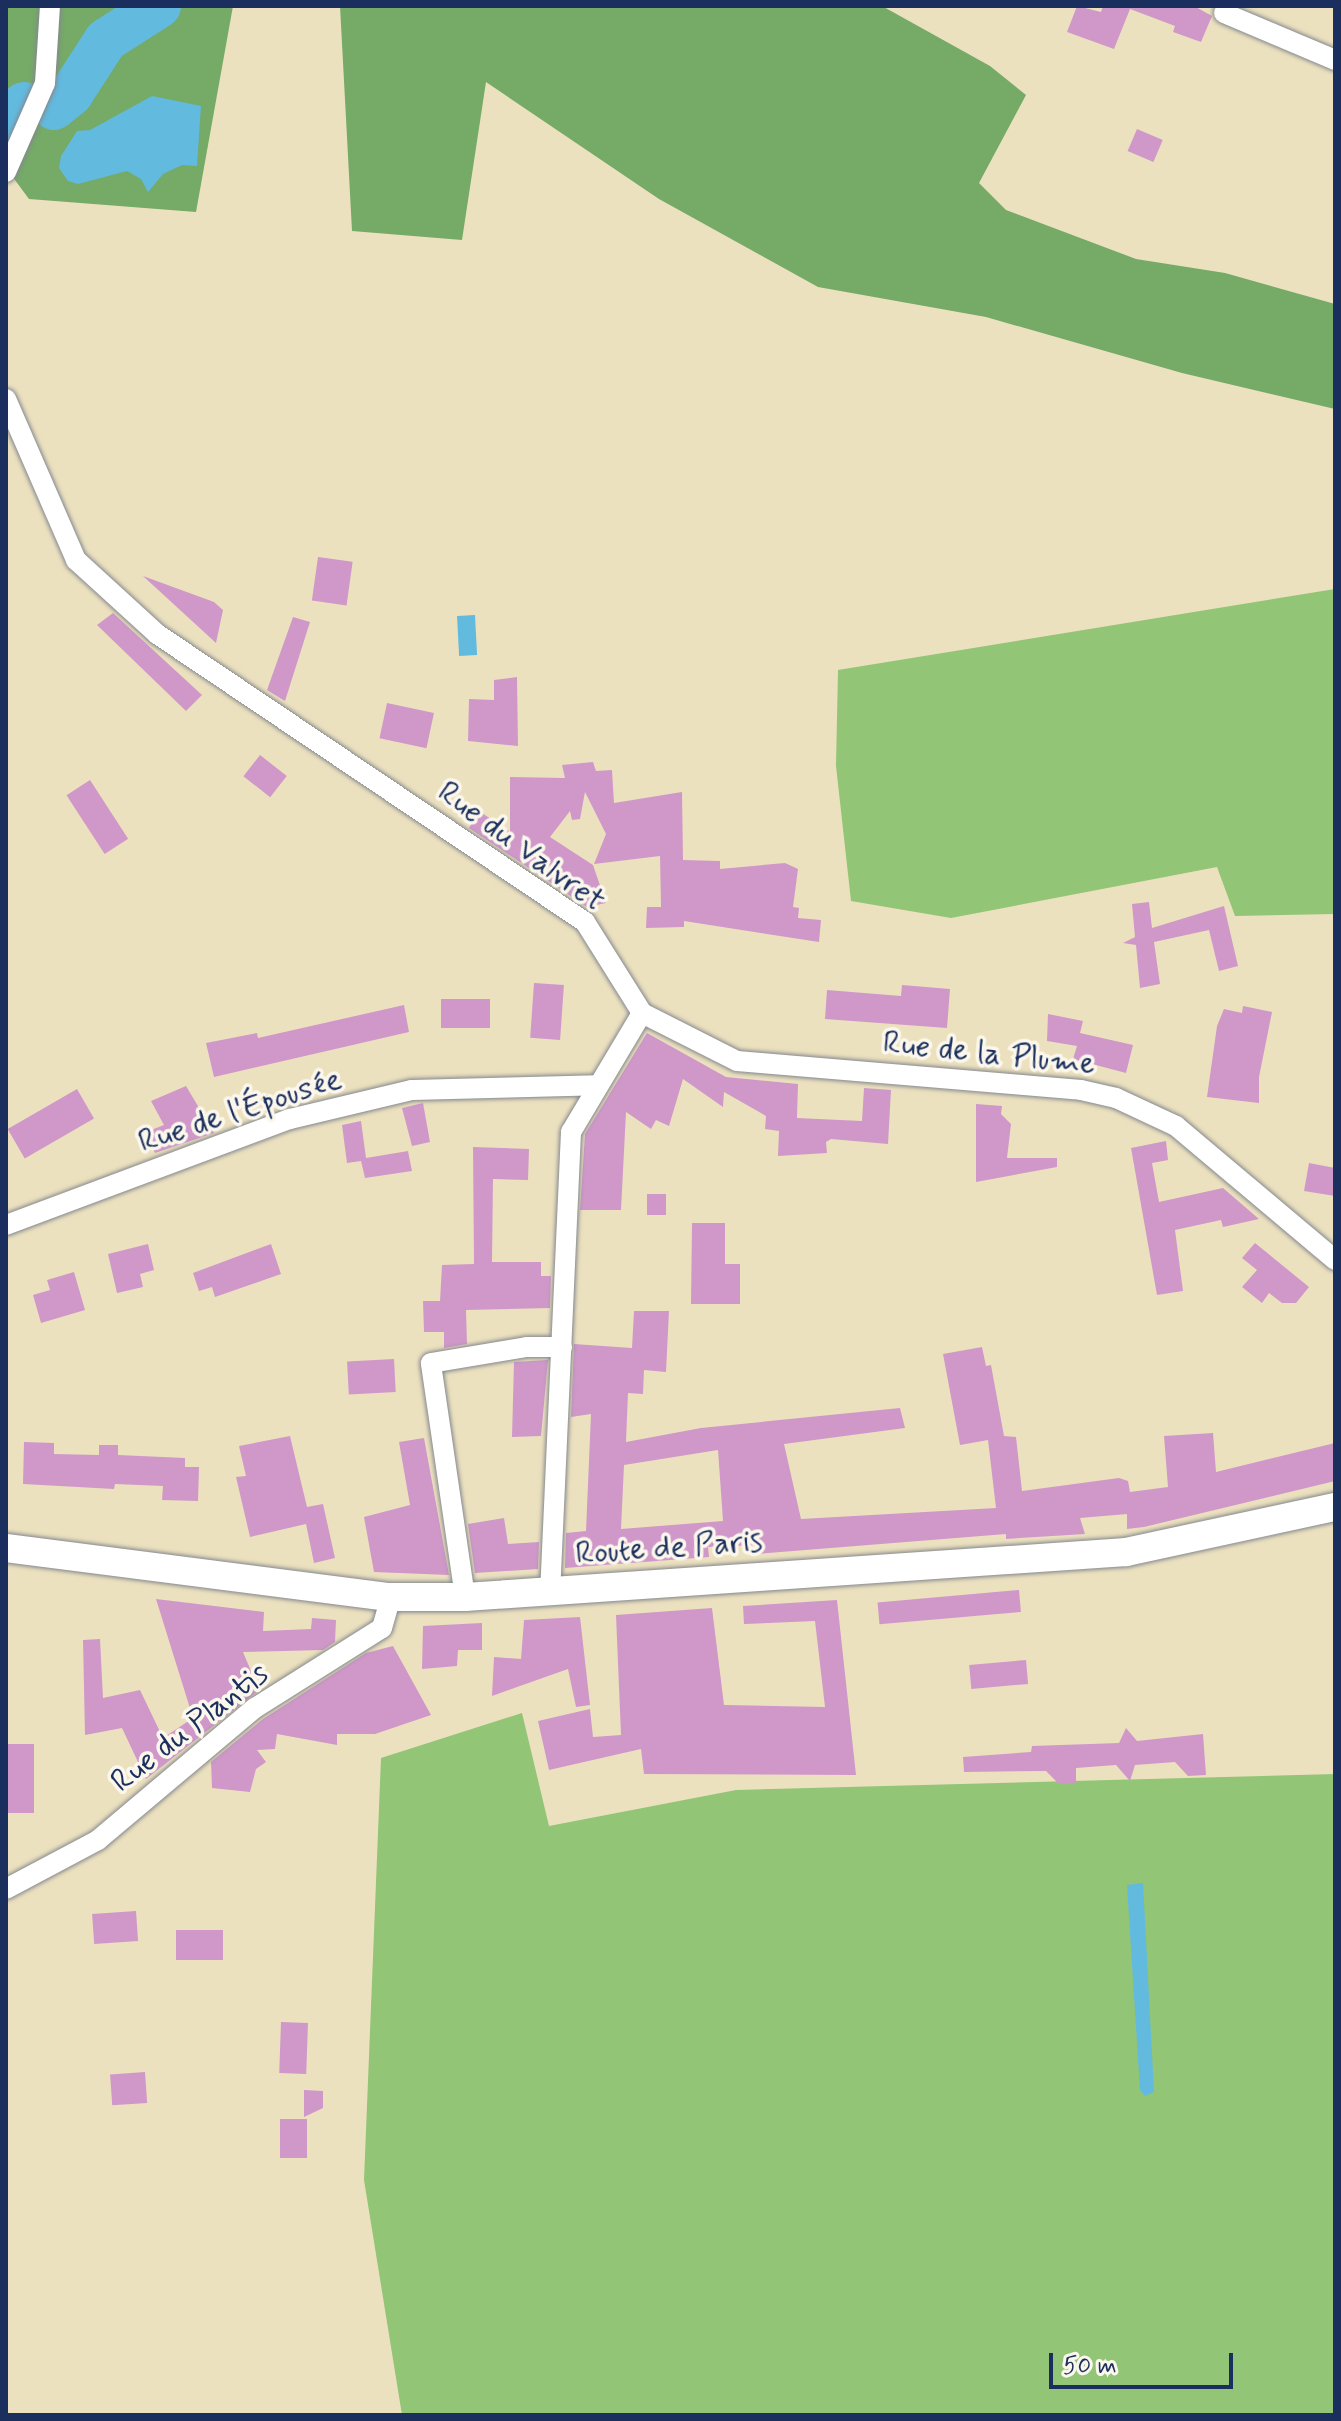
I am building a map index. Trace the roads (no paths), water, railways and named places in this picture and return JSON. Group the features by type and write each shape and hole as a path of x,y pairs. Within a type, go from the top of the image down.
{"main road":[{"name":"Route de Paris","path":"6,1548 391,1597 465,1597 1126,1552 1335,1507"}],"street":[{"path":"6,172 45,83 50,6"},
{"path":"1224,13 1335,60"},
{"name":"Rue du Valvret","path":"6,399 76,560 157,634 585,922 642,1013"},
{"path":"550,1591 571,1132 642,1013"},
{"name":"Rue de la Plume","path":"642,1013 737,1061 1081,1090 1116,1098 1176,1126 1335,1260"},
{"name":"Rue de l'Épousée","path":"6,1225 305,1115 412,1090 597,1085"},
{"path":"465,1597 431,1363 527,1347 562,1347"},
{"name":"Rue du Plantis","path":"6,1889 98,1840 255,1708 382,1628 391,1597"}],"water":[{"path":"152,96 201,106 197,166 182,165 163,174 148,192 141,179 127,171 78,184 68,181 59,168 61,156 77,131 90,130"},
{"path":"475,615 477,655 459,656 457,616"},
{"path":"1143,1883 1154,2092 1145,2096 1140,2090 1127,1885"}],"waterway":[{"path":"54,108 71,94 106,40 159,6"},
{"path":"6,128 24,104"}]}
